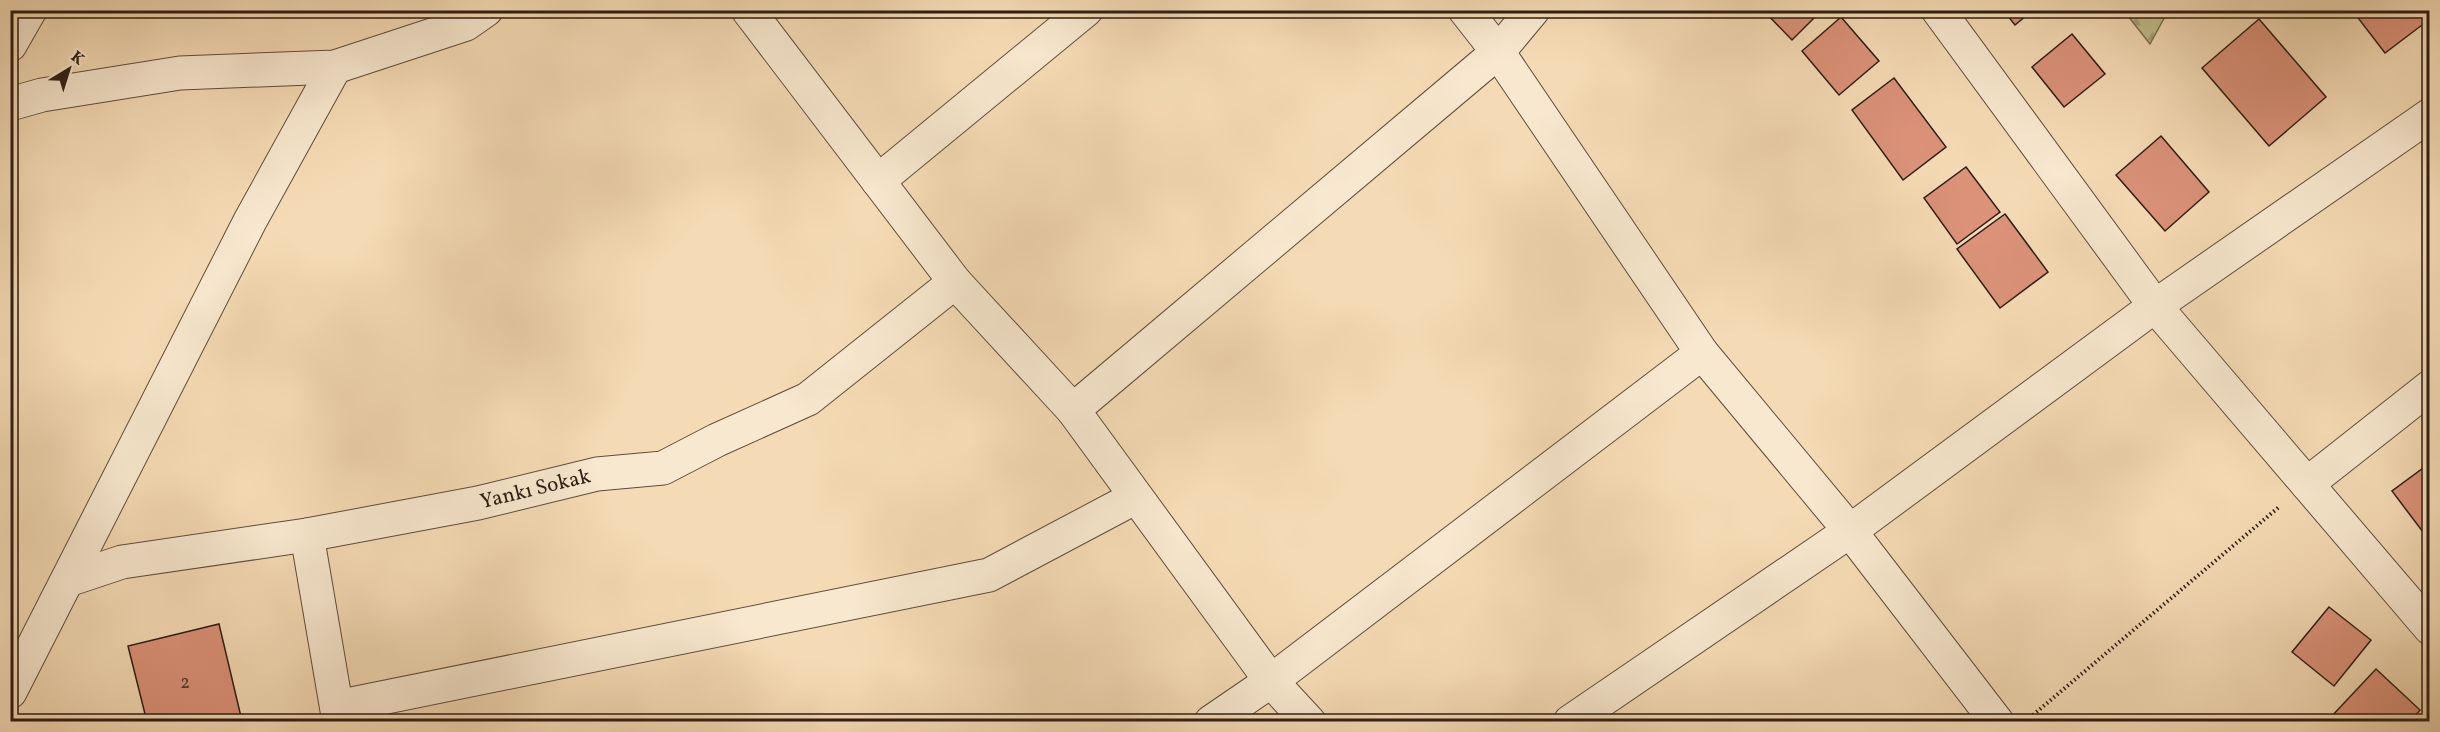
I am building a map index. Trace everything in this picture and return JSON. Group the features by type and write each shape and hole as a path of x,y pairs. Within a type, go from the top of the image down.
{"street":[{"path":"10,45 30,10"},
{"path":"10,104 42,95 180,73 335,67 465,24 486,10"},
{"path":"748,10 955,282 1073,410 1271,681 1309,722"},
{"path":"878,181 1086,10"},
{"path":"1466,10 1498,52 1702,353 1850,531 1997,722"},
{"path":"1073,410 1498,52 1533,10"},
{"path":"1938,10 2155,306 2430,628"},
{"path":"10,692 250,221 335,67"},
{"path":"1570,722 1850,531 2155,306 2430,115"},
{"name":"Yankı Sokak","path":"68,580 122,562 307,535 478,503 597,474 663,468 717,440 808,399 955,282"},
{"path":"1211,722 1271,681 1702,353"},
{"path":"2307,484 2430,387"},
{"path":"307,535 338,714 989,574 1136,497"}],"path":[{"path":"2025,722 2307,484"}],"green space":[{"path":"2124,11 2168,11 2150,44"}],"building":[{"path":"1763,10 1822,10 1792,40"},
{"path":"2003,10 2033,10 2015,25"},
{"path":"2352,10 2430,10 2430,19 2385,53"},
{"path":"1841,17 1879,61 1839,95 1802,51"},
{"path":"2259,19 2326,97 2269,146 2202,68"},
{"path":"2072,34 2105,74 2064,107 2032,67"},
{"path":"1894,78 1946,147 1903,180 1852,110"},
{"path":"2161,136 2209,192 2165,231 2116,175"},
{"path":"1966,167 2000,212 1957,244 1924,198"},
{"path":"2005,214 2048,272 2000,308 1957,249"},
{"path":"2430,463 2430,533 2426,536 2392,491"},
{"path":"2329,607 2371,640 2334,686 2292,652"},
{"path":"219,624 242,721 147,722 128,646"},
{"path":"2376,669 2420,710 2410,722 2334,722 2330,718"}]}
